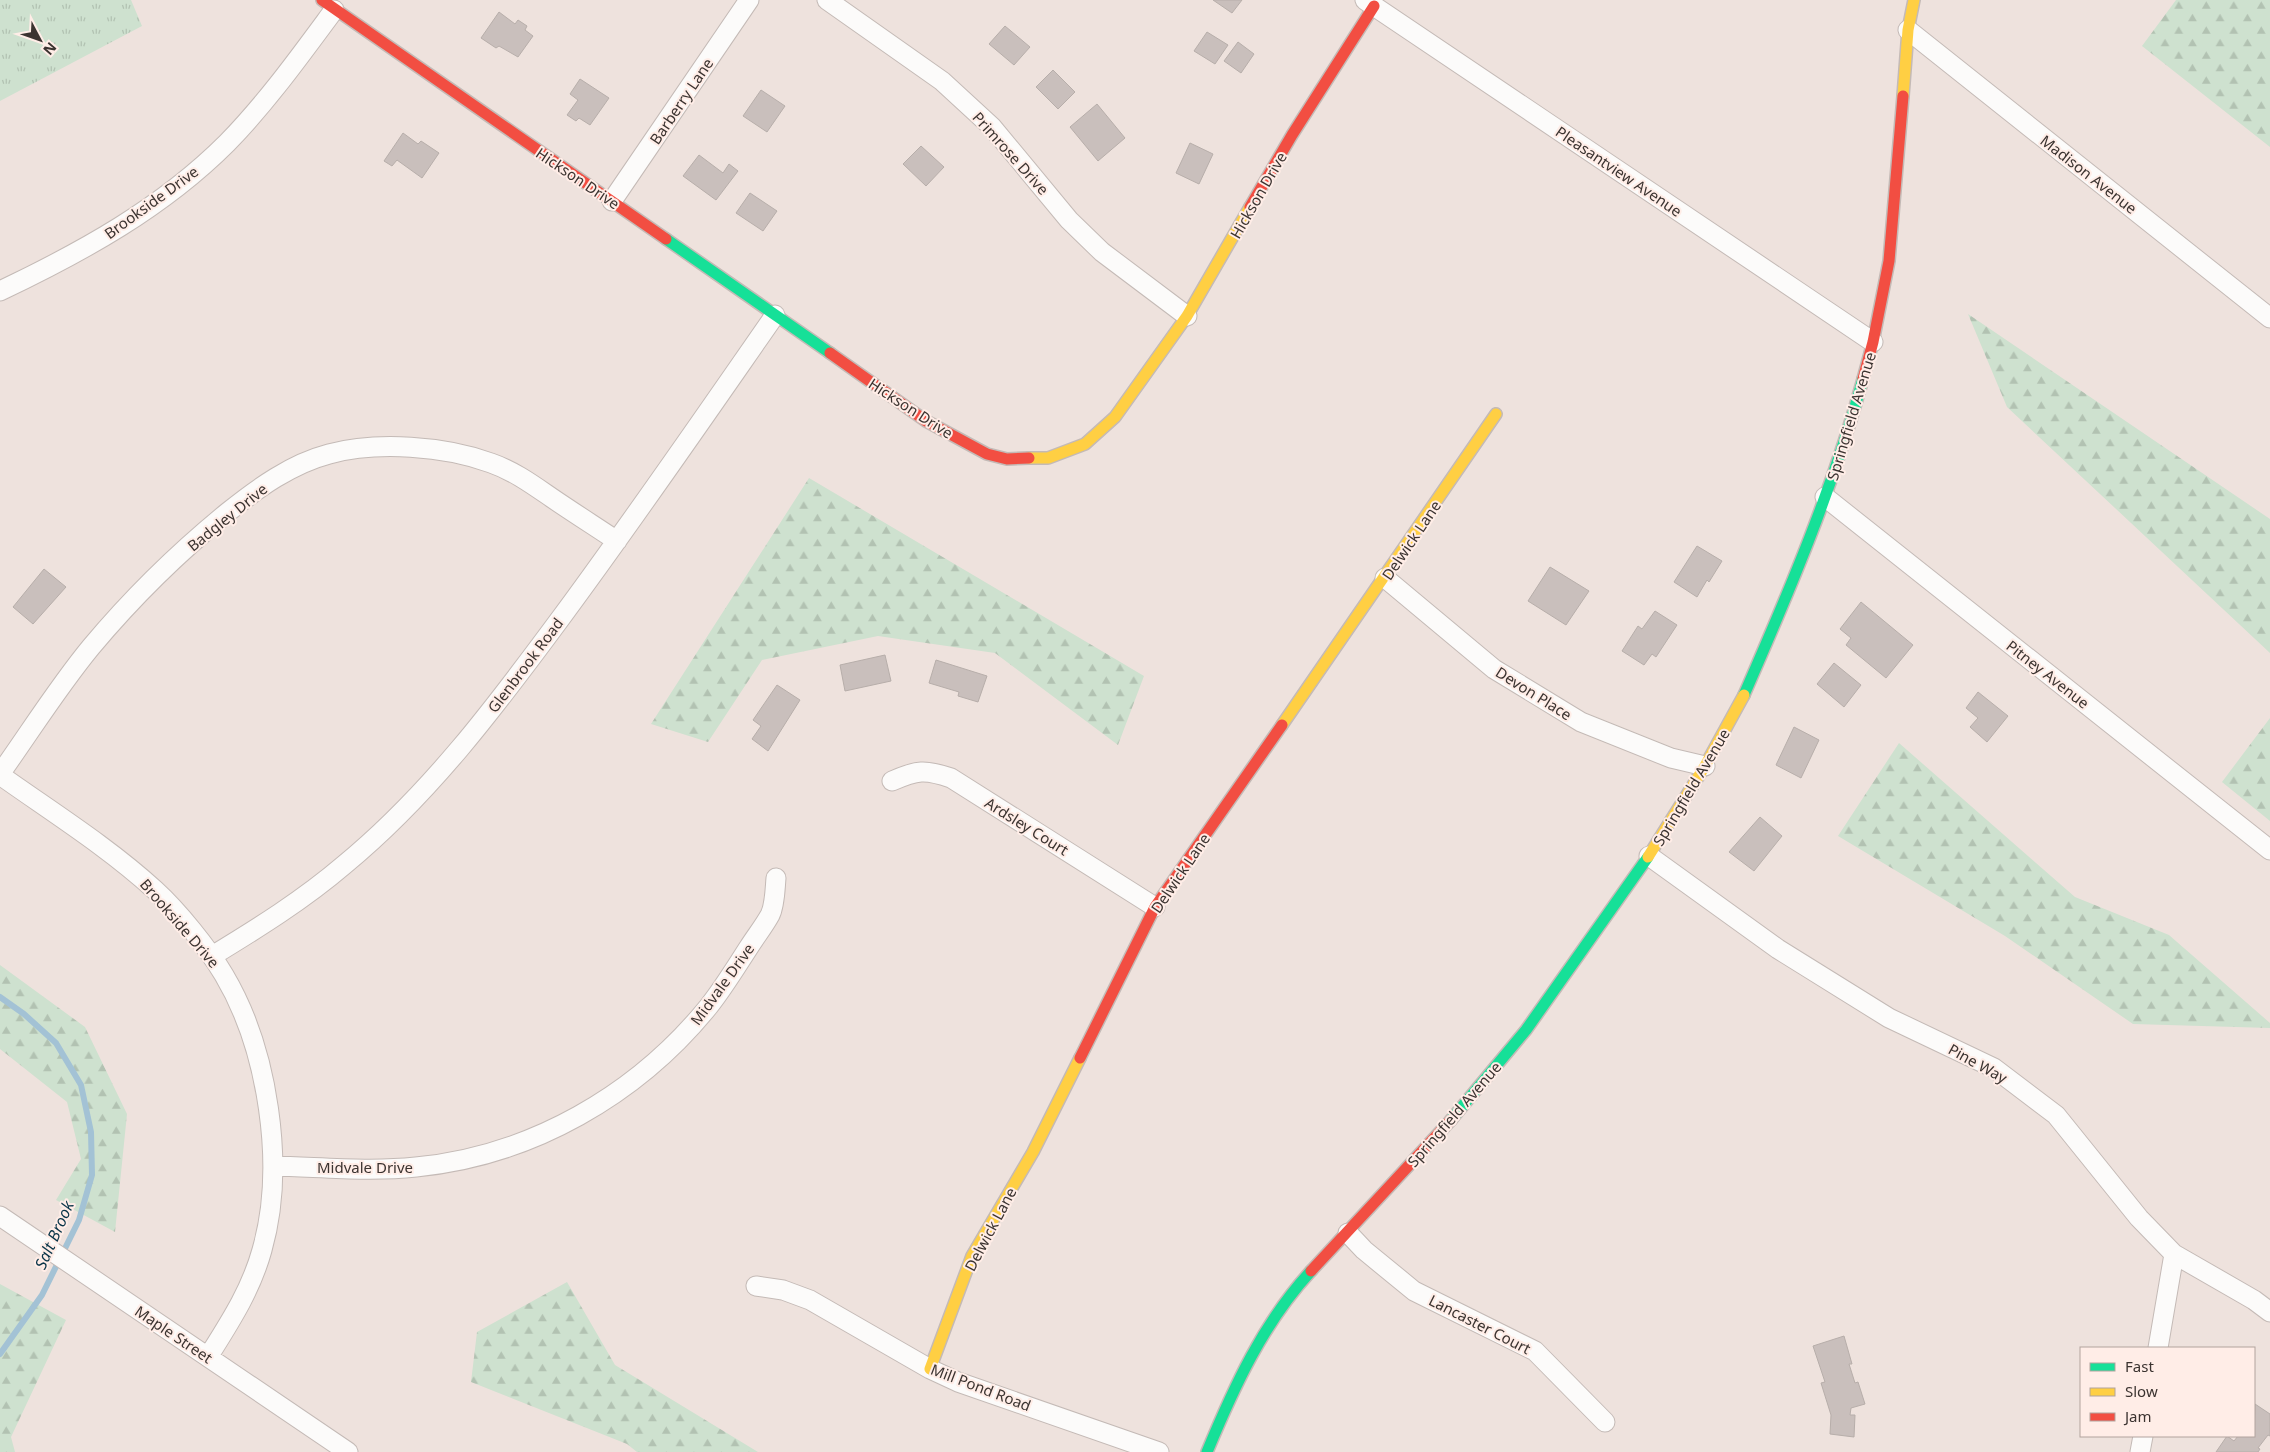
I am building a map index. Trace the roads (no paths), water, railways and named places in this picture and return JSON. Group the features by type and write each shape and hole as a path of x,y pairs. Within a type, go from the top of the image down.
{"street":[{"name":"Barberry Lane","path":"612,201 749,0"},
{"name":"Primrose Drive","path":"827,0 942,81 992,127 1069,220 1102,252 1187,316"},
{"name":"Springfield Avenue","path":"1207,1452 1237,1381 1269,1326 1306,1276 1436,1138 1526,1030 1649,856 1705,766 1747,689 1788,595 1825,497 1854,411 1873,342 1889,261 1908,30 1914,0"},
{"name":"Hickson Drive","path":"328,5 926,421 987,454 1007,459 1048,458 1067,452 1085,444 1102,431 1115,417 1187,316 1370,3"},
{"name":"Pleasantview Avenue","path":"1370,3 1873,342"},
{"name":"Brookside Drive","path":"0,292 107,236 175,189 226,143 287,74 328,5"},
{"name":"Madison Avenue","path":"1908,30 2270,318"},
{"name":"Glenbrook Road","path":"212,956 300,900 345,865 398,815 468,741 617,542 775,315"},
{"name":"Delwick Lane","path":"930,1369 972,1256 1033,1152 1155,907 1385,578 1496,414"},
{"name":"Badgley Drive","path":"0,774 91,647 148,586 204,531 252,493 294,467 329,454 364,449 398,447 462,453 493,463 522,477 617,542"},
{"name":"Pitney Avenue","path":"1825,497 2270,850"},
{"name":"Devon Place","path":"1385,578 1494,669 1581,722 1671,758 1705,766"},
{"name":"Ardsley Court","path":"892,781 916,771 932,771 951,778 1155,907"},
{"name":"Brookside Drive","path":"0,774 132,870 156,891 212,956 225,976 243,1012 256,1050 266,1089 270,1120 272,1166 270,1208 263,1248 240,1307 208,1357"},
{"name":"Pine Way","path":"1649,856 1778,949 1889,1018 1994,1068 2056,1114 2139,1218 2174,1254 2254,1300 2270,1312"},
{"name":"Midvale Drive","path":"272,1166 403,1168 462,1160 506,1148 548,1132 588,1111 625,1087 660,1059 698,1020 720,992 771,914 776,878"},
{"name":"Maple Street","path":"0,1216 348,1452"},
{"name":"Lancaster Court","path":"1348,1233 1364,1250 1414,1291 1535,1351 1605,1422"},
{"path":"2158,1347 2174,1254"},
{"name":"Mill Pond Road","path":"756,1286 783,1290 810,1300 930,1369 958,1382 1159,1452"},
{"path":"2140,1452 2143,1437"}],"waterway":[{"name":"Salt Brook","path":"0,997 24,1014 56,1043 81,1085 91,1132 92,1175 79,1220 42,1295 0,1354"}]}
